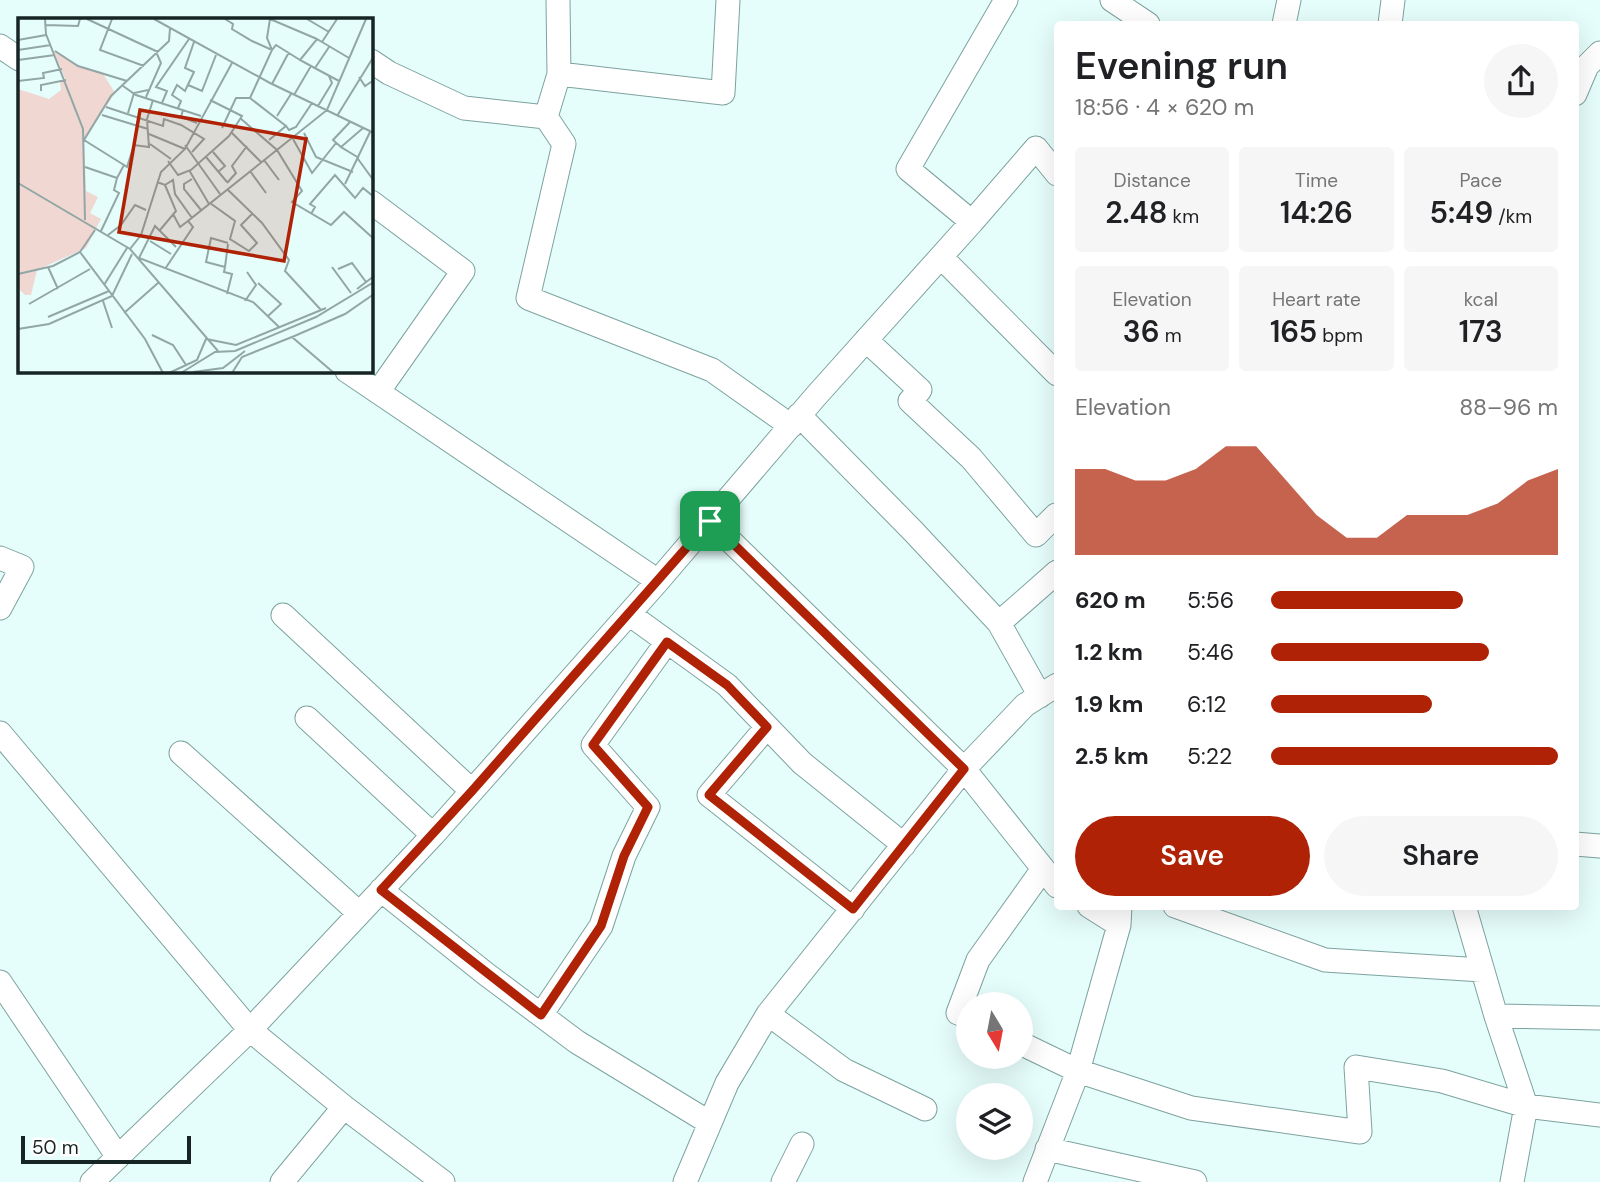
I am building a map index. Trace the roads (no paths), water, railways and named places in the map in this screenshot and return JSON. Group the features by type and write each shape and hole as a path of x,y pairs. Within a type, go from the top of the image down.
{"street":[{"path":"546,117 559,74 558,0"},
{"path":"559,74 723,93 728,0"},
{"path":"972,222 908,169 1006,0"},
{"path":"1112,0 1144,21"},
{"path":"1285,21 1289,0"},
{"path":"1390,21 1393,0"},
{"path":"0,46 18,58"},
{"path":"1579,85 1587,66 1600,53"},
{"path":"373,62 389,73 464,108 546,117"},
{"path":"546,117 564,144 528,298 712,370 795,421 913,531 999,623 1048,690 1025,705 964,769 768,1014 727,1083 685,1182"},
{"path":"92,1182 250,1030 433,835 1036,148 1054,170"},
{"path":"373,204 463,271 378,392"},
{"path":"941,257 1054,371"},
{"path":"866,340 920,390 910,401 971,458 1035,534 1054,516"},
{"path":"350,373 658,581"},
{"path":"710,521 964,769 1050,878 978,960 966,992"},
{"path":"0,558 22,567 0,608"},
{"path":"999,623 1054,575"},
{"path":"628,614 727,685 802,763 904,845"},
{"path":"283,615 472,791"},
{"path":"541,1015 601,926 624,856 648,807 593,745 667,642"},
{"path":"307,718 433,835"},
{"path":"767,727 709,795 853,909"},
{"path":"0,733 250,1030 344,1107 443,1182"},
{"path":"181,753 359,913"},
{"path":"1579,844 1600,845"},
{"path":"381,890 577,1042 710,1123"},
{"path":"1035,1182 1078,1071 1120,916 1101,910"},
{"path":"1186,910 1325,960 1482,970"},
{"path":"1465,910 1496,1017 1526,1106 1512,1182"},
{"path":"0,982 118,1157"},
{"path":"768,1014 844,1070 925,1110"},
{"path":"1496,1017 1600,1018"},
{"path":"1033,1049 1078,1071 1191,1108 1360,1132 1356,1067 1442,1081 1526,1106 1600,1115"},
{"path":"282,1182 344,1107"},
{"path":"783,1182 802,1144"},
{"path":"1047,1149 1195,1182"}]}
